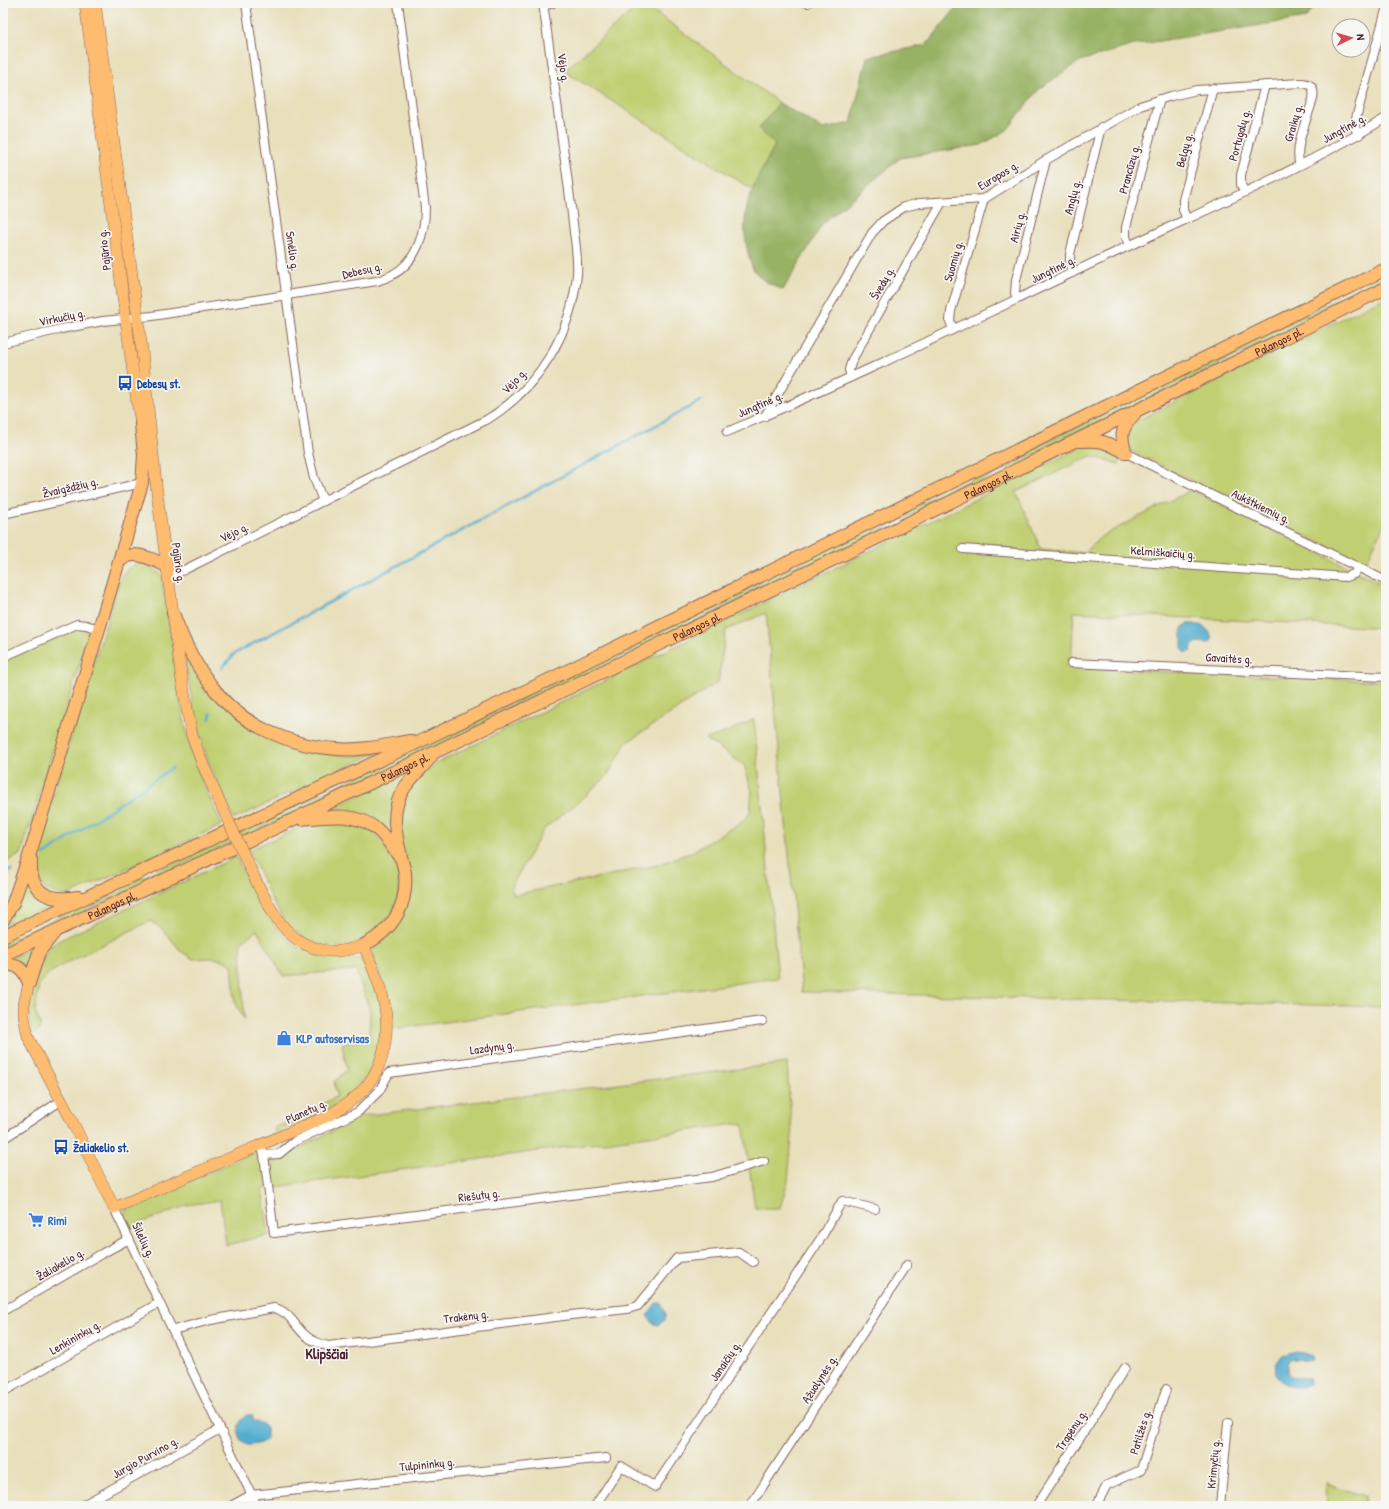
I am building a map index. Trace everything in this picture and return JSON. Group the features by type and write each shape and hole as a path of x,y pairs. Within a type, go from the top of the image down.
{"highway":[{"name":"Palangos pl.","path":"3,936 425,739 1386,269"},
{"name":"Palangos pl.","path":"3,955 434,753 1386,288"},
{"path":"1126,453 1122,442 1122,432 1126,424 1138,410"},
{"path":"3,920 13,903 32,847 142,483 144,455 141,424"},
{"path":"1073,442 1099,440 1109,443 1126,453"},
{"path":"119,562 128,555 150,558 166,570"},
{"path":"173,613 185,643 199,668 216,692 231,707 267,731 286,739 311,746 337,749 368,748 425,739"},
{"path":"364,945 387,929 401,907 406,880 395,831 395,813 404,787 434,753"},
{"path":"291,820 329,816 354,819 370,825 378,830 401,858"},
{"path":"32,847 30,871 39,891 46,896 57,899 89,896"},
{"path":"29,983 39,952 58,929"},
{"path":"3,964 14,964 22,970 29,983"}],"main road":[{"name":"Pajūrio g.","path":"84,3 141,424 157,493"},
{"name":"Pajūrio g.","path":"95,3 138,318 166,570 186,709 192,736 203,766 255,879 279,923 298,941 311,947 332,951 349,950 364,945"},
{"name":"Planetų g.","path":"114,1208 263,1150 342,1108 360,1093 372,1078 385,1046 387,1027 380,988 364,945"},
{"name":"Šilelių g.","path":"29,983 24,1004 24,1016 28,1037 62,1100 114,1208"}],"street":[{"name":"Smėlio g.","path":"246,3 308,454 314,478 323,501"},
{"name":"Debesų g.","path":"126,319 287,296 377,281 392,275 402,268 412,257 420,241 425,225 426,208 398,3"},
{"path":"543,5 553,3"},
{"name":"Vėjo g.","path":"166,570 181,571 473,427 502,410 532,381 544,366 559,340 571,305 577,275 577,261 572,210 543,5"},
{"path":"1359,135 1356,128 1356,118 1386,10"},
{"name":"Europos g.","path":"765,416 872,233 883,221 904,207 920,203 984,199 1101,127 1140,106 1160,99 1197,90 1213,88 1307,83 1312,87"},
{"name":"Portugalų g.","path":"1244,192 1241,185 1241,174 1265,85"},
{"name":"Graikų g.","path":"1300,165 1298,149 1313,99 1314,93 1312,87"},
{"name":"Belgų g.","path":"1187,219 1183,210 1183,200 1213,88"},
{"name":"Prancūzų g.","path":"1129,246 1126,237 1126,227 1160,99"},
{"name":"Jungtinė g.","path":"727,432 953,329 1244,192 1359,135 1386,118"},
{"name":"Anglų g.","path":"1072,272 1070,265 1070,254 1101,127"},
{"name":"Airių g.","path":"1017,299 1015,293 1016,280 1046,160"},
{"name":"Suomių g.","path":"953,329 950,322 951,311 984,199"},
{"name":"Švedų g.","path":"851,376 849,370 852,360 942,202"},
{"name":"Virkučių g.","path":"3,343 61,329 126,319"},
{"name":"Aukštkiemių g.","path":"1126,453 1386,581"},
{"name":"Žvaigždžių g.","path":"3,514 142,483"},
{"name":"Kelmiškaičių g.","path":"963,548 1346,577 1354,574 1358,568"},
{"path":"3,657 77,624 99,628"},
{"name":"Gavaitės g.","path":"1071,663 1386,677"},
{"name":"Lazdynų g.","path":"263,1150 279,1154 295,1141 358,1112 379,1091 389,1073 762,1021"},
{"path":"3,1139 62,1100"},
{"name":"Riešutų g.","path":"263,1150 274,1233 712,1177 764,1161"},
{"name":"Janaičių g.","path":"595,1506 621,1466 655,1487 821,1238 842,1201 875,1209"},
{"name":"Šilelių g.","path":"114,1208 257,1506"},
{"name":"Žaliakelio g.","path":"3,1311 103,1253 129,1240"},
{"name":"Trakėnų g.","path":"173,1330 211,1320 274,1308 286,1313 304,1334 314,1342 328,1346 627,1309 638,1306 677,1258 739,1252 753,1262"},
{"name":"Ąžuolynės g.","path":"750,1506 907,1264"},
{"name":"Lenkininkų g.","path":"3,1392 159,1303"},
{"name":"Trapėnų g.","path":"1036,1506 1126,1368"},
{"name":"Patilžės g.","path":"1096,1506 1107,1485 1141,1470 1166,1389"},
{"name":"Krimyčių g.","path":"1220,1506 1228,1423"},
{"name":"Jurgio Purvino g.","path":"81,1506 220,1429"},
{"name":"Tulpininkų g.","path":"252,1495 606,1458"},
{"path":"231,1506 252,1495"}],"green space":[{"path":"641,3 779,103 759,129 775,145 752,189 564,71"},
{"path":"960,3 1317,3 1306,18 1134,45 1080,61 1039,89 1007,130 981,145 900,158 823,223 783,290 760,277 755,272 750,261 745,236 745,222 750,196 775,145 759,129 779,103 823,129 851,123 867,57 926,45"},
{"path":"1386,276 1386,282 636,650 399,764 3,949 3,943 500,710"},
{"path":"1386,297 1386,520 1365,565 1131,451 1127,446 1129,429 1138,420"},
{"path":"1084,446 1103,446 1124,458 1119,464 1091,456 1016,492 1041,549 1084,553 1102,536 1191,490 1386,586 1386,628 1074,612 1071,663 1072,668 1386,681 1386,1007 802,992 766,613 726,630 718,682 626,743 607,776 582,799 544,829 511,887 514,895 653,866 690,853 743,821 750,813 752,791 744,765 706,739 730,731 754,719 778,978 392,1029 390,1009 372,955 374,949 390,934 404,913 398,821 407,789 426,770 439,762"},
{"path":"144,563 151,566 162,576 181,706 188,738 202,781 222,825 64,896 45,889 34,869 38,845 120,578 125,572 136,564"},
{"path":"80,628 86,631 88,636 21,854 3,864 3,661"},
{"path":"183,649 202,681 291,746 319,753 352,756 379,752 234,819 210,767 195,718"},
{"path":"411,771 391,839 325,811 409,772"},
{"path":"326,820 358,824 374,833 390,849 399,873 399,892 392,914 375,933 363,941 344,947 322,946 307,941 285,922 272,900 249,850 307,824"},
{"path":"236,857 259,902 268,916 278,930 290,941 303,950 319,956 350,958 361,960 365,963 372,976 382,1013 382,1027 378,1047 367,1076 348,1095 337,1103 313,1116 275,1133 275,1127 303,1118 307,1113 337,1096 334,1082 347,1070 342,1044 369,1039 370,1011 356,970 283,976 257,930 241,942 244,1019 235,1002 232,965 226,961 214,958 193,959 182,952 161,928 150,921 66,963 48,974 39,985 35,1012 41,1025 39,1031 32,1035 29,1019 29,998 38,971 49,947 56,942"},
{"path":"26,879 61,903 5,928 4,927 9,920"},
{"path":"36,946 37,947 29,969 11,959 13,957"},
{"path":"787,1063 792,1136 788,1181 780,1208 755,1208 743,1123 262,1189 269,1235 226,1245 220,1200 188,1205 130,1227 127,1222 125,1213 127,1207 256,1152 269,1161 276,1160 361,1116"},
{"path":"1326,1483 1365,1496 1364,1506 1327,1506"}],"water":[{"path":"1187,624 1199,625 1207,629 1212,640 1208,643 1197,642 1192,646 1191,651 1186,653 1182,648 1182,628"},
{"path":"656,1303 660,1303 665,1313 665,1320 658,1325 653,1323 647,1316"},
{"path":"1297,1351 1312,1356 1313,1360 1290,1360 1287,1367 1288,1374 1290,1376 1309,1379 1309,1385 1298,1387 1288,1386 1281,1381 1277,1375 1276,1368 1278,1361 1285,1355"},
{"path":"247,1415 252,1415 254,1421 262,1423 266,1427 267,1436 261,1443 248,1445 243,1443 240,1439 238,1431 239,1426 243,1418"}],"waterway":[{"path":"222,668 234,654 701,401"},
{"path":"210,719 211,713"},
{"path":"44,855 172,768"},
{"path":"3,877 11,870"}],"place":[{"name":"Debesų st.","path":"125,383"},
{"name":"KLP autoservisas","path":"284,1038"},
{"name":"Žaliakelio st.","path":"61,1147"},
{"name":"Rimi","path":"36,1220"}],"district":[{"name":"Klipščiai","path":"327,1353"}]}
